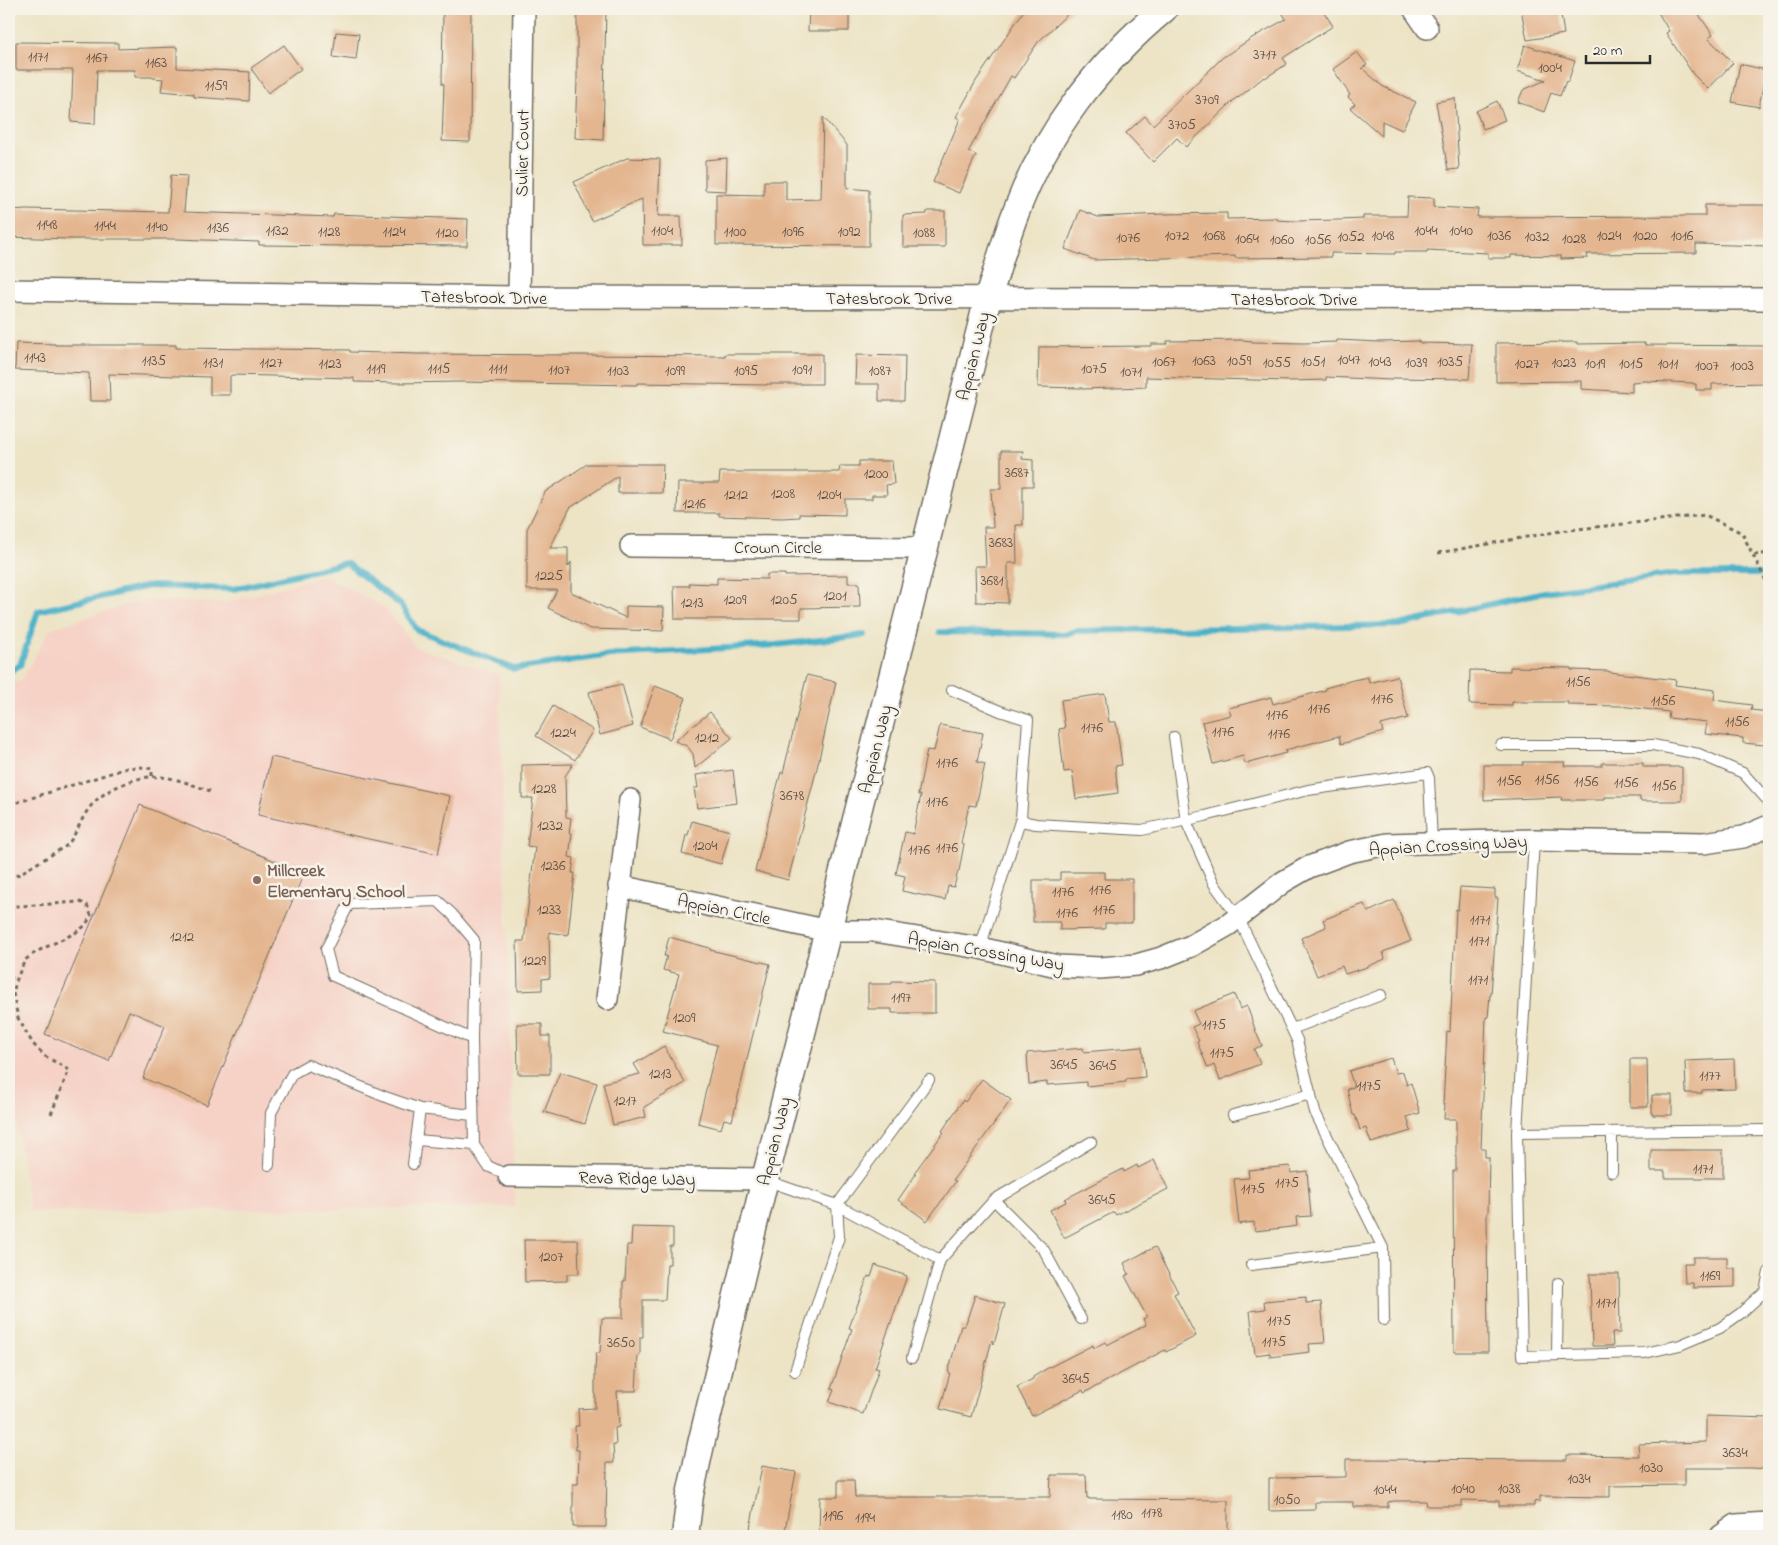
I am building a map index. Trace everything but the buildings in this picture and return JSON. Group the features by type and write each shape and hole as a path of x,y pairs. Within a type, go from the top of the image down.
{"street":[{"name":"Sulier Court","path":"519,297 524,9"},
{"name":"Appian Way","path":"685,1536 690,1495 701,1444 764,1179 829,931 988,298 1016,211 1038,162 1058,128 1084,90 1111,58 1164,9"},
{"path":"1414,9 1427,28"},
{"name":"Tatesbrook Drive","path":"9,290 519,297 1769,299"},
{"name":"Crown Circle","path":"631,546 924,548"},
{"path":"607,999 630,800"},
{"name":"Appian Crossing Way","path":"829,931 874,931 980,948 1057,966 1100,968 1136,965 1161,958 1191,946 1228,925 1283,882 1309,867 1349,852 1372,846 1534,840 1704,843 1743,837 1769,826"},
{"name":"Appian Circle","path":"619,886 829,931"},
{"name":"Reva Ridge Way","path":"509,1176 764,1179"},
{"path":"1721,1536 1736,1525 1769,1523"}],"lane":[{"path":"952,690 1000,711 1028,720 1021,818 980,948"},
{"path":"1174,737 1186,820 1214,884 1238,917 1292,1029 1297,1040 1315,1112 1383,1248 1384,1320"},
{"path":"1501,745 1663,746 1699,754 1742,773 1769,802"},
{"path":"1021,818 1026,822 1036,824 1142,830 1308,790 1427,773 1430,778 1432,843"},
{"path":"1534,840 1517,1133 1522,1356 1645,1354 1680,1345 1720,1328 1741,1313 1765,1291 1769,1272"},
{"path":"472,1039 333,976 326,949 349,904 438,902 452,914 474,940 472,1039 474,1145 488,1166 509,1176"},
{"path":"1292,1029 1382,995"},
{"path":"269,1165 271,1113 292,1074 308,1065 420,1109 472,1115"},
{"path":"795,1371 839,1237 837,1205 929,1080"},
{"path":"1233,1115 1311,1094"},
{"path":"414,1164 420,1109"},
{"path":"1517,1133 1769,1130"},
{"path":"1612,1132 1612,1172"},
{"path":"417,1140 474,1145"},
{"path":"912,1358 940,1260 994,1200 1091,1142"},
{"path":"764,1179 837,1205 940,1260"},
{"path":"994,1200 1044,1250 1081,1319"},
{"path":"1251,1265 1383,1248"},
{"path":"1557,1355 1558,1283"}],"path":[{"path":"1438,553 1560,531 1705,515 1742,533 1769,587"},
{"path":"1754,555 1769,553"},
{"path":"9,756 14,747"},
{"path":"9,805 127,768 138,766 152,769 152,776"},
{"path":"9,880 69,843 78,824 91,806 109,790 135,778 152,776 178,780 210,791"},
{"path":"9,902 14,906 80,902 86,905 90,915 86,925 75,934 36,952 25,960 13,993 18,1018 33,1044 45,1056 69,1070 51,1114"},
{"path":"9,978 17,978"}],"shaded area":[{"name":"Millcreek Elementary School","path":"324,576 384,607 416,647 499,675 515,1207 30,1212 9,1072 9,687 23,678 50,629 142,600 225,603"}],"waterway":[{"path":"9,672 20,665 38,611 149,586 233,589 346,563 401,605 417,630 514,669 610,655 776,645 864,635"},
{"path":"940,632 1067,634 1076,631 1399,625 1544,592 1675,574 1769,574"}],"place":[{"name":"Millcreek Elementary School","path":"257,880"}]}
